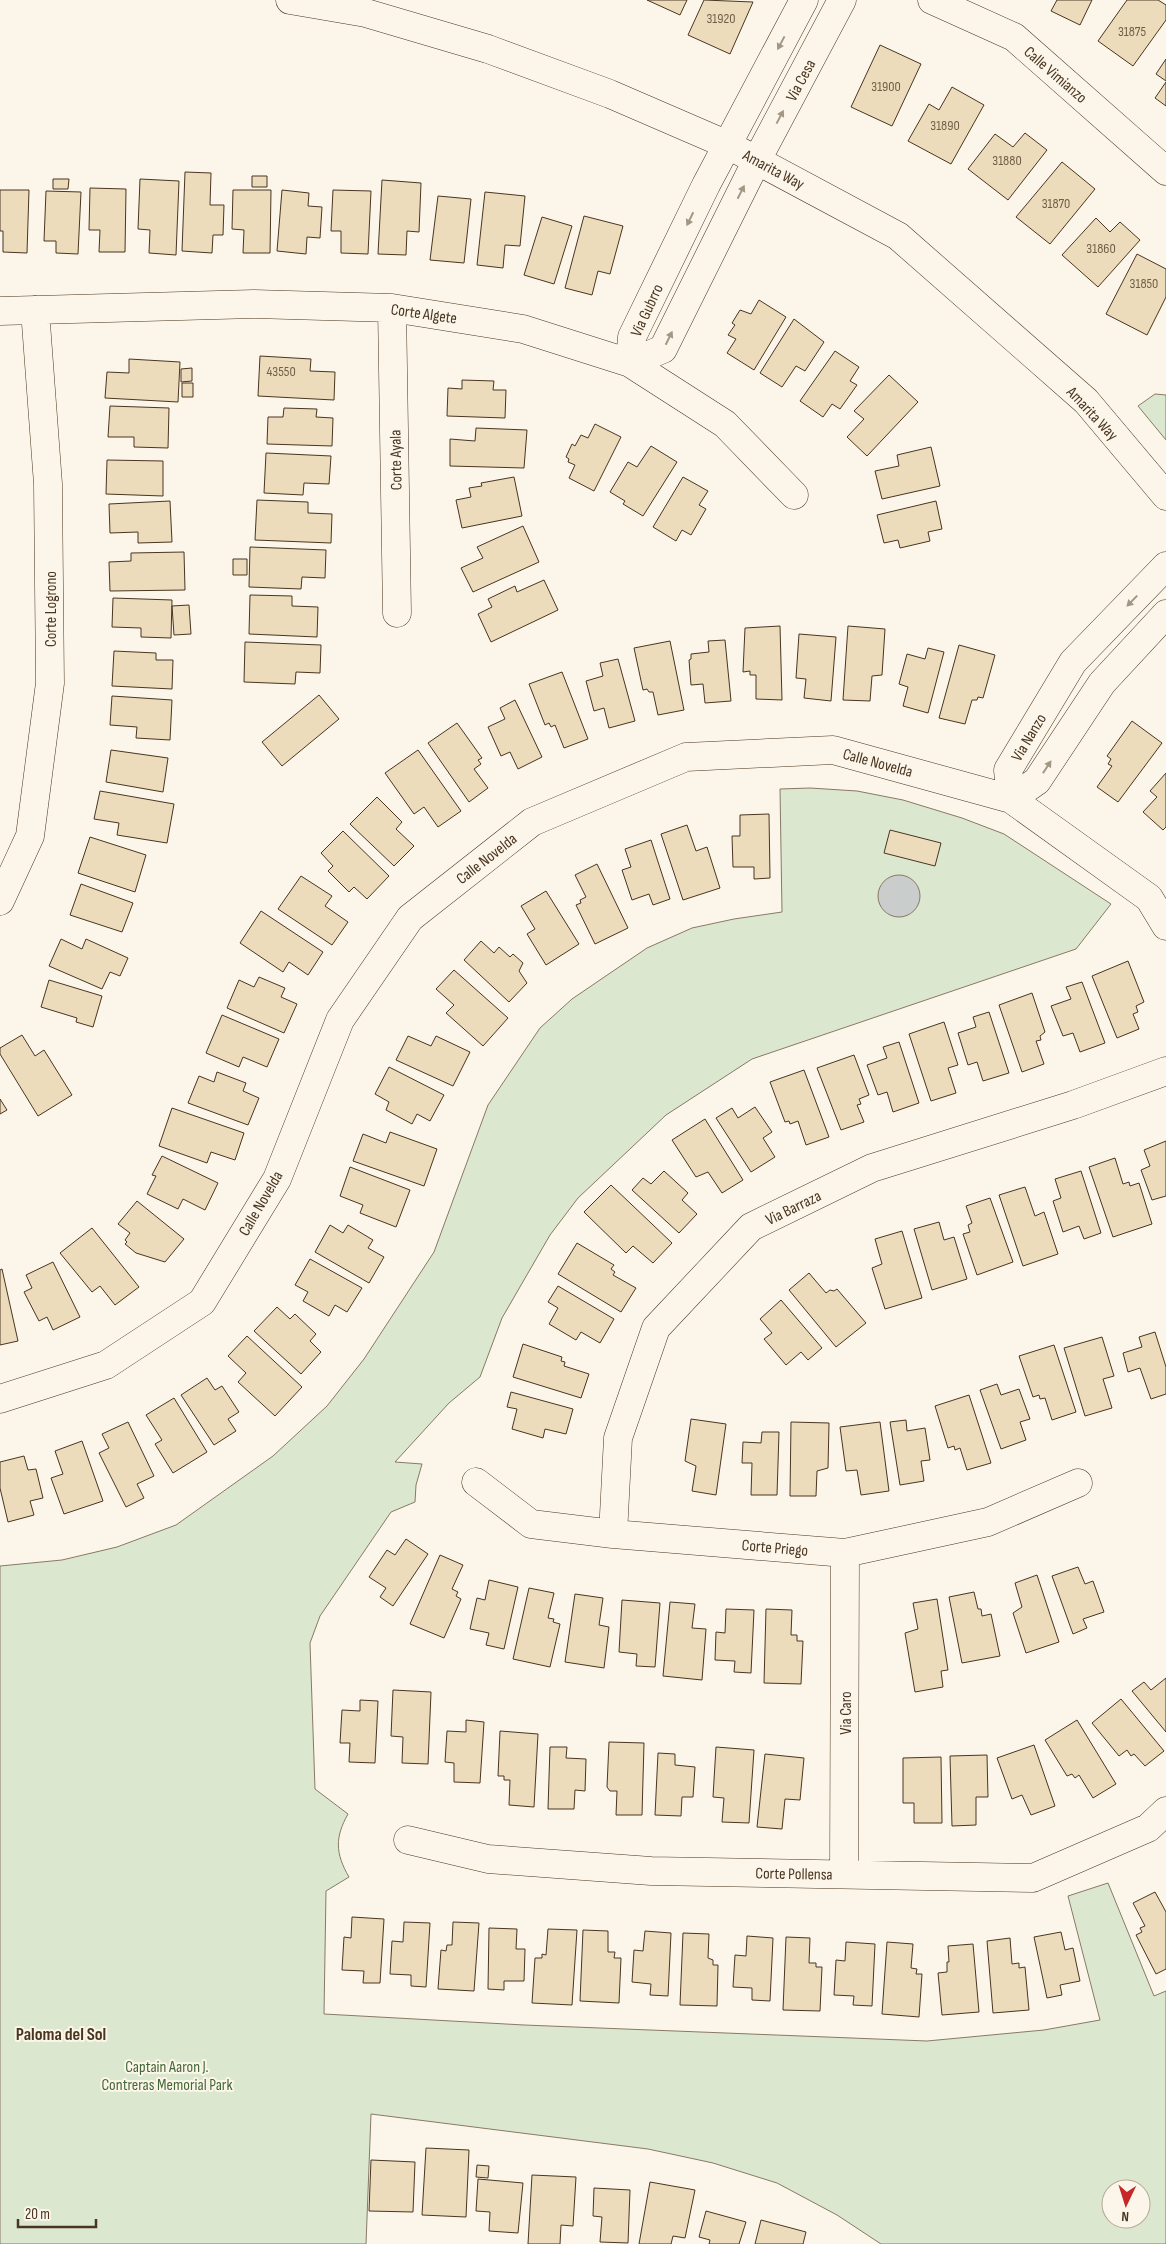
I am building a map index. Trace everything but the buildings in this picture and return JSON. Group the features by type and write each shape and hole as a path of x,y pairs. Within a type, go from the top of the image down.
{"street":[{"name":"Amarita Way","path":"290,0 366,13 488,49 610,94 728,145 898,236 1086,401 1166,496"},
{"path":"728,145 804,0"},
{"name":"Via Cesa","path":"757,160 842,0"},
{"name":"Calle Vimianzo","path":"932,0 1014,37 1166,171"},
{"name":"Via Gubrro","path":"728,145 632,337 630,363 664,349 757,160"},
{"name":"Corte Algete","path":"0,311 254,304 392,308 523,329 630,363 725,424 794,495"},
{"name":"Corte Ayala","path":"392,308 397,613"},
{"name":"Corte Logrono","path":"0,901 30,836 50,684 48,484 35,310"},
{"name":"Via Nanzo","path":"1166,566 1073,662 1008,770 1011,799 1038,781 1102,683 1166,614"},
{"name":"Calle Novelda","path":"0,1399 106,1365 202,1302 276,1179 340,1020 410,918 532,822 686,757 833,750 1011,799 1148,898 1166,926"},
{"name":"Via Barraza","path":"613,1534 618,1438 656,1328 751,1228 872,1168 1073,1105 1166,1071"},
{"name":"Corte Priego","path":"476,1482 532,1524 613,1534 845,1552 988,1522 1078,1483"},
{"name":"Via Caro","path":"844,1874 845,1552"},
{"name":"Corte Pollensa","path":"408,1840 498,1860 651,1871 1033,1878 1148,1828 1166,1810"}],"green space":[{"path":"1155,394 1166,395 1166,440 1138,406"},
{"name":"Captain Aaron J. Contreras Memorial Park","path":"810,788 857,791 903,800 962,818 1004,834 1111,904 1076,949 752,1059 666,1115 578,1198 550,1235 502,1318 480,1377 449,1403 395,1462 422,1464 416,1485 415,1502 391,1512 320,1616 310,1643 315,1789 348,1814 341,1830 338,1845 341,1860 349,1877 326,1891 324,2014 524,2025 927,2041 1044,2030 1100,2020 1068,1896 1108,1883 1154,1996 1166,1991 1166,2244 881,2244 837,2215 777,2183 713,2163 648,2149 371,2114 366,2244 0,2244 0,1566 62,1560 117,1547 176,1525 273,1456 327,1406 364,1359 434,1252 488,1105 540,1028 572,999 647,948 692,928 734,919 782,912 780,789"}],"shaded area":[{"path":"903,875 911,878 917,884 920,896 917,908 911,914 895,917 887,914 881,908 878,892 881,884 887,878"}],"district":[{"name":"Paloma del Sol","path":"61,2034"}]}
